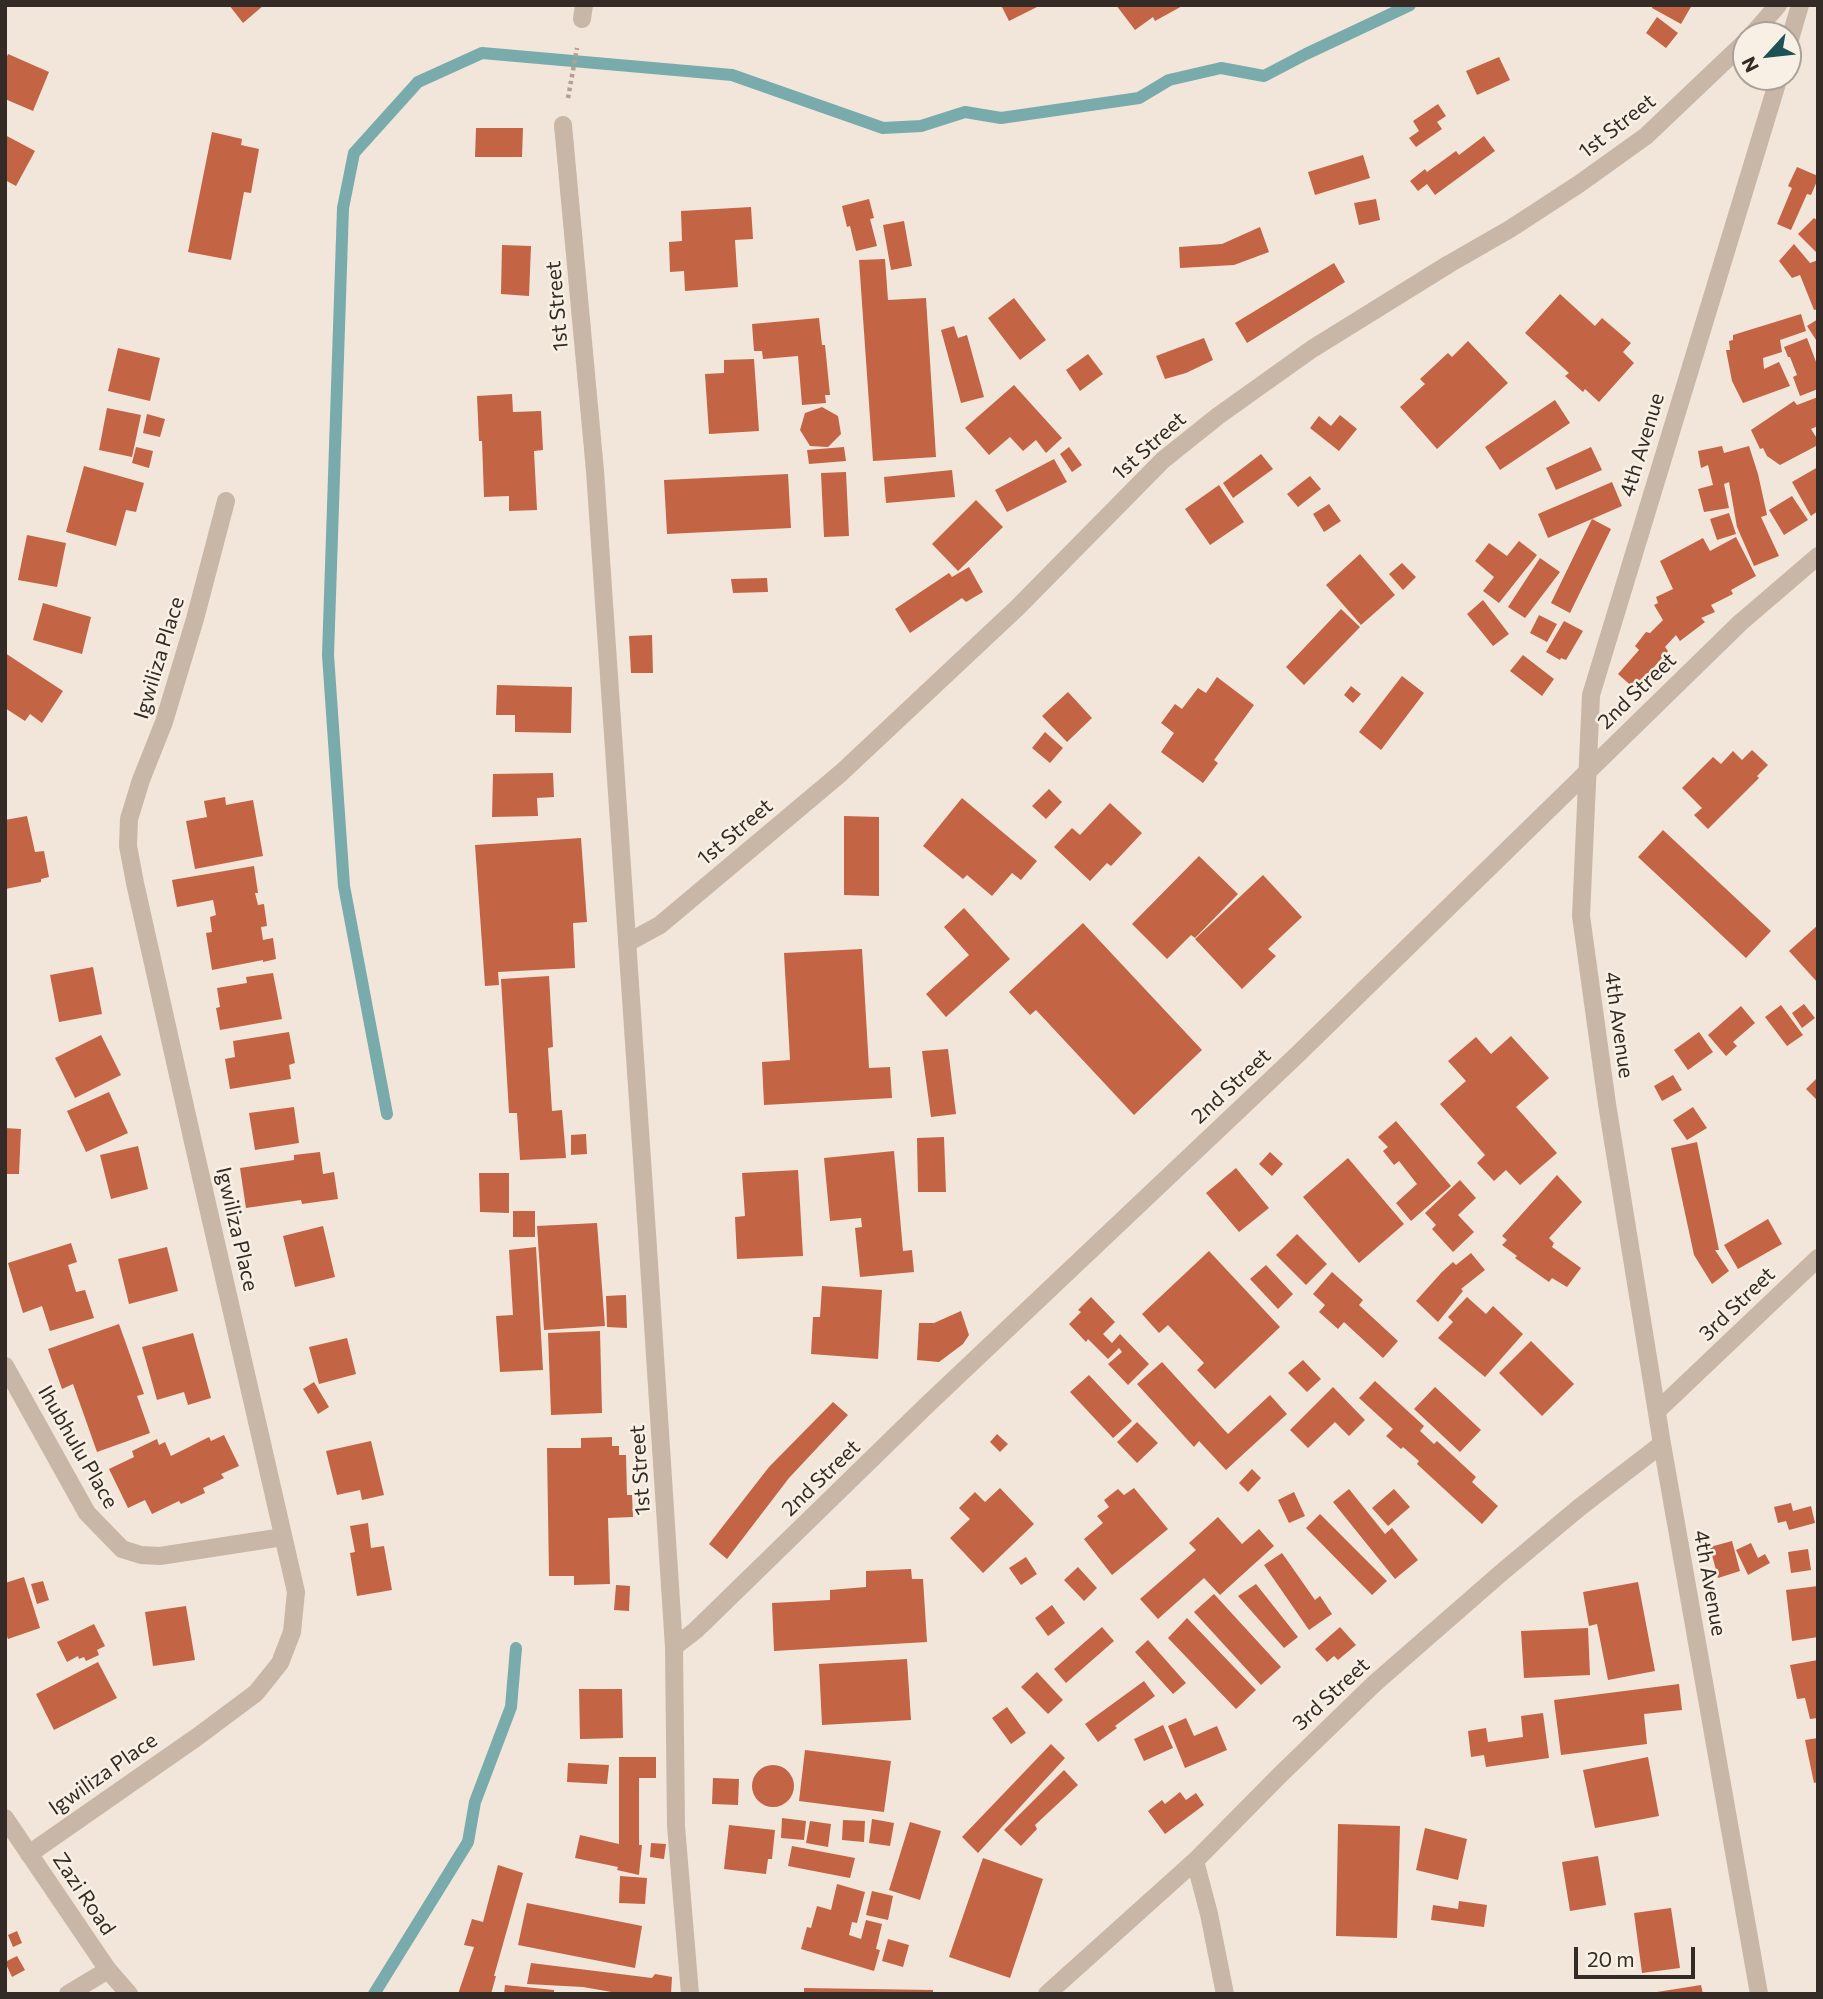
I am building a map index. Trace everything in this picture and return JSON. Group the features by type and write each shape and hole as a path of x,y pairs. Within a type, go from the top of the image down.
{"street":[{"path":"1764,21 1778,5"},
{"name":"1st Street","path":"627,943 660,925 841,773 1017,608 1163,460 1218,416 1312,348 1510,229 1579,184 1646,136 1732,54"},
{"name":"4th Avenue","path":"1759,1994 1662,1444 1607,1104 1581,916 1591,695 1775,91"},
{"name":"1st Street","path":"563,125 595,471 674,1647 676,1826 690,1994"},
{"name":"Igwiliza Place","path":"29,1854 256,1693 280,1663 292,1633 296,1592 128,846 129,819 164,722 226,501"},
{"name":"2nd Street","path":"674,1647 696,1630 927,1405 1297,1055 1740,624 1818,556"},
{"name":"3rd Street","path":"1657,1411 1818,1258"},
{"name":"Ihubhulu Place","path":"5,1366 87,1513 122,1549 141,1555 160,1556 284,1537"},
{"name":"3rd Street","path":"1047,1994 1195,1861 1280,1774 1386,1673 1550,1532 1662,1444"},
{"name":"Zazi Road","path":"5,1818 108,1970 129,1994"},
{"path":"1195,1861 1225,1994"},
{"path":"68,1994 108,1970"}],"path":[{"path":"563,125 583,12"}],"building":[{"path":"229,5 264,5 243,23"},
{"path":"1001,5 1041,5 1009,21"},
{"path":"1116,5 1184,5 1155,21 1153,17 1135,30"},
{"path":"1653,5 1692,5 1681,24 1652,8"},
{"path":"1657,17 1678,33 1666,48 1646,33"},
{"path":"8,54 49,72 33,111 5,99 5,62"},
{"path":"1499,57 1510,80 1477,95 1466,71"},
{"path":"1438,104 1446,116 1437,122 1442,129 1416,147 1409,138 1419,131 1413,121"},
{"path":"476,128 523,128 522,157 475,157"},
{"path":"212,132 242,139 241,145 259,149 251,193 244,192 231,260 188,252"},
{"path":"5,135 35,151 16,186 5,180"},
{"path":"1484,136 1495,151 1435,195 1427,184 1418,191 1410,181 1456,151 1459,155"},
{"path":"1363,155 1370,178 1315,195 1308,172"},
{"path":"1797,167 1818,176 1818,179 1811,195 1807,194 1791,230 1777,224 1792,188 1788,186"},
{"path":"869,199 874,218 870,219 877,246 856,251 842,206"},
{"path":"1376,199 1380,220 1359,225 1354,203"},
{"path":"751,207 753,239 735,240 738,287 685,291 684,271 670,272 669,242 682,241 681,211"},
{"path":"1814,218 1818,221 1818,254 1798,234"},
{"path":"904,221 912,266 891,270 883,225"},
{"path":"1260,227 1269,252 1234,265 1180,268 1179,247 1222,244"},
{"path":"1794,244 1810,263 1818,260 1818,309 1814,310 1800,275 1792,278 1779,261"},
{"path":"502,245 531,246 529,296 501,294"},
{"path":"885,259 888,300 926,298 936,457 873,461 859,260"},
{"path":"1334,263 1345,282 1247,343 1235,323"},
{"path":"1560,294 1595,326 1602,318 1631,343 1623,352 1634,363 1599,402 1565,376 1569,373 1525,333"},
{"path":"1014,298 1046,340 1020,360 988,318"},
{"path":"1801,314 1806,331 1780,340 1782,352 1763,358 1764,369 1779,362 1790,386 1743,403 1732,381 1726,350 1730,350 1729,341 1733,340 1733,335"},
{"path":"819,318 822,345 825,345 830,395 825,395 826,403 802,405 798,356 763,359 762,351 754,351 752,324"},
{"path":"1818,319 1818,343 1807,326"},
{"path":"954,326 958,338 967,335 984,397 961,403 941,330"},
{"path":"1204,338 1213,360 1186,373 1165,379 1156,356"},
{"path":"1807,338 1818,367 1818,389 1800,396 1793,377 1797,375 1784,347"},
{"path":"1468,341 1508,383 1437,449 1400,407 1425,384 1420,379 1448,353 1452,357"},
{"path":"118,348 160,358 150,401 108,391"},
{"path":"1088,354 1103,374 1080,391 1066,370"},
{"path":"754,359 759,431 709,434 705,374 724,373 724,360"},
{"path":"1014,385 1062,438 1046,453 1036,440 1023,451 1010,437 989,455 965,428"},
{"path":"512,394 513,412 541,411 543,450 534,451 537,510 509,511 509,496 484,497 477,396"},
{"path":"1818,397 1818,426 1811,429 1818,445 1780,465 1767,456 1763,448 1760,449 1751,430 1794,401 1797,405"},
{"path":"1555,400 1570,423 1500,470 1485,447"},
{"path":"822,407 838,416 841,434 828,447 810,446 800,430 805,413"},
{"path":"107,408 141,415 132,457 99,450"},
{"path":"147,414 165,419 160,437 143,433"},
{"path":"1340,415 1357,429 1339,451 1310,428 1319,416 1331,426"},
{"path":"1722,446 1724,453 1749,446 1758,474 1767,515 1761,517 1779,556 1754,566 1737,527 1729,482 1724,484 1729,508 1704,512 1698,489 1713,485 1708,465 1701,468 1698,451"},
{"path":"136,447 153,451 149,468 132,463"},
{"path":"844,447 846,461 809,464 807,450"},
{"path":"1069,447 1082,465 1072,472 1060,454"},
{"path":"1591,447 1602,470 1556,490 1546,468"},
{"path":"1261,454 1273,469 1233,498 1223,483"},
{"path":"1054,459 1067,482 1007,512 995,490"},
{"path":"84,466 144,483 136,512 126,510 116,546 66,532"},
{"path":"1818,467 1818,511 1811,516 1792,482"},
{"path":"952,470 955,497 886,503 884,477"},
{"path":"846,472 849,536 824,537 821,473"},
{"path":"788,474 791,528 667,534 664,480"},
{"path":"1310,476 1321,489 1298,507 1287,494"},
{"path":"1612,482 1622,506 1548,538 1538,514"},
{"path":"1219,485 1244,522 1210,545 1185,509"},
{"path":"1792,496 1808,520 1784,535 1769,510"},
{"path":"976,500 1003,527 958,571 932,544"},
{"path":"1329,504 1341,521 1324,532 1313,514"},
{"path":"1729,513 1736,534 1717,540 1710,519"},
{"path":"1592,519 1611,529 1570,613 1551,603"},
{"path":"27,535 66,543 57,587 18,580"},
{"path":"1736,537 1756,576 1731,590 1733,594 1711,605 1715,612 1701,618 1705,622 1680,641 1676,635 1665,647 1668,651 1635,689 1618,674 1639,650 1635,646 1646,632 1650,633 1663,620 1654,605 1658,603 1656,597 1673,589 1660,561 1703,538 1710,551"},
{"path":"1519,541 1537,555 1499,603 1483,591 1494,577 1475,561 1489,543 1507,556"},
{"path":"1360,554 1395,595 1361,625 1326,585"},
{"path":"1540,558 1560,572 1525,618 1508,607"},
{"path":"1402,563 1416,577 1403,590 1389,574"},
{"path":"969,567 983,592 966,602 962,598 910,633 895,609 949,573 952,577"},
{"path":"767,578 768,592 733,593 731,579"},
{"path":"1483,600 1509,634 1493,646 1467,614"},
{"path":"43,603 91,617 82,654 33,640"},
{"path":"1341,609 1360,627 1304,685 1286,667"},
{"path":"1539,615 1557,624 1547,642 1530,633"},
{"path":"1564,621 1583,631 1566,660 1560,660 1546,652"},
{"path":"652,635 653,673 631,673 629,636"},
{"path":"5,653 63,691 42,723 30,714 25,721 5,708"},
{"path":"1523,655 1554,679 1542,696 1510,671"},
{"path":"1402,676 1424,693 1381,750 1359,732"},
{"path":"1217,677 1254,705 1214,760 1218,763 1203,783 1161,752 1174,733 1161,723 1175,704 1182,709 1198,688 1206,693"},
{"path":"497,685 572,687 571,733 515,732 515,715 496,715"},
{"path":"1351,686 1361,694 1353,703 1344,695"},
{"path":"1068,692 1092,718 1067,742 1042,716"},
{"path":"1045,732 1063,748 1050,763 1032,748"},
{"path":"1752,750 1768,765 1757,776 1759,778 1708,829 1694,815 1702,808 1682,788 1713,757 1721,764 1733,751 1742,760"},
{"path":"553,773 554,797 537,798 538,816 492,817 493,774"},
{"path":"1049,789 1062,802 1046,819 1032,806"},
{"path":"225,797 226,805 253,800 263,856 195,869 186,821 207,817 204,801"},
{"path":"962,798 1037,861 1021,880 1012,873 992,896 967,875 963,879 923,846"},
{"path":"1110,803 1142,833 1111,866 1107,863 1090,881 1054,847 1072,828 1080,835"},
{"path":"27,816 35,852 44,851 49,877 41,879 41,882 5,889 5,820"},
{"path":"844,816 879,817 879,896 844,895"},
{"path":"1663,830 1771,931 1746,958 1638,857"},
{"path":"581,838 587,922 573,923 575,968 498,972 499,985 485,986 475,845"},
{"path":"1199,856 1238,894 1195,938 1191,935 1167,959 1132,924"},
{"path":"254,866 258,893 255,893 258,905 264,904 267,926 261,927 263,940 273,938 276,959 212,970 206,933 212,932 210,917 216,915 213,900 177,907 172,880"},
{"path":"1263,875 1302,917 1268,949 1276,956 1242,989 1195,939"},
{"path":"964,908 1010,959 946,1017 926,994 969,955 944,927"},
{"path":"1083,923 1202,1050 1134,1115 1036,1010 1030,1015 1009,992"},
{"path":"1818,925 1818,983 1789,951"},
{"path":"862,949 869,1068 890,1067 892,1098 764,1105 762,1062 790,1060 784,953"},
{"path":"93,967 102,1014 59,1022 50,975"},
{"path":"273,973 282,1019 220,1030 216,1008 220,1007 217,988 247,983 246,977"},
{"path":"549,976 553,1047 548,1048 552,1111 562,1110 566,1158 520,1160 517,1113 509,1113 501,979"},
{"path":"1804,1004 1815,1018 1802,1028 1792,1013"},
{"path":"1781,1005 1803,1035 1787,1046 1765,1017"},
{"path":"1741,1006 1755,1023 1733,1042 1737,1046 1726,1056 1708,1035"},
{"path":"289,1032 295,1063 289,1065 291,1079 230,1089 225,1059 235,1057 233,1041"},
{"path":"1699,1032 1713,1052 1688,1070 1674,1050"},
{"path":"101,1035 121,1075 75,1098 55,1058"},
{"path":"1511,1036 1549,1078 1516,1107 1557,1153 1520,1185 1506,1170 1494,1181 1477,1163 1485,1155 1440,1104 1466,1081 1448,1061 1476,1037 1491,1054"},
{"path":"948,1049 956,1114 931,1117 922,1051"},
{"path":"1673,1075 1682,1090 1662,1101 1654,1086"},
{"path":"1818,1077 1818,1101 1806,1089"},
{"path":"109,1092 128,1133 86,1152 67,1111"},
{"path":"294,1107 299,1143 255,1150 249,1113"},
{"path":"1693,1107 1707,1128 1687,1140 1673,1120"},
{"path":"1396,1121 1451,1186 1411,1221 1396,1203 1417,1184 1399,1161 1394,1165 1383,1151 1388,1147 1378,1137"},
{"path":"5,1128 21,1129 19,1174 5,1174"},
{"path":"586,1134 587,1154 571,1155 571,1135"},
{"path":"944,1137 946,1192 918,1192 917,1138"},
{"path":"1697,1142 1719,1250 1715,1250 1729,1271 1712,1284 1694,1255 1671,1148"},
{"path":"138,1146 148,1189 111,1199 100,1155"},
{"path":"894,1151 903,1251 912,1250 914,1272 860,1277 855,1228 862,1227 861,1218 830,1221 824,1158"},
{"path":"320,1152 323,1174 334,1172 338,1199 302,1204 301,1200 246,1208 240,1168 294,1160 294,1155"},
{"path":"1270,1152 1283,1164 1272,1176 1259,1164"},
{"path":"1348,1158 1404,1224 1359,1263 1303,1197"},
{"path":"1236,1168 1269,1208 1239,1232 1206,1193"},
{"path":"798,1170 803,1256 737,1259 735,1217 745,1216 742,1173"},
{"path":"479,1173 509,1173 509,1213 480,1212"},
{"path":"1557,1175 1582,1202 1549,1238 1554,1243 1552,1247 1581,1268 1567,1287 1552,1278 1549,1282 1515,1258 1517,1256 1502,1245 1507,1240 1502,1236"},
{"path":"1460,1180 1476,1198 1458,1215 1474,1232 1453,1252 1432,1229 1436,1225 1425,1213"},
{"path":"513,1211 535,1211 535,1237 513,1237"},
{"path":"1768,1219 1782,1244 1738,1269 1724,1245"},
{"path":"597,1223 605,1326 544,1330 537,1226"},
{"path":"323,1226 335,1277 295,1287 283,1236"},
{"path":"1297,1234 1327,1264 1306,1285 1276,1255"},
{"path":"71,1243 77,1262 68,1265 76,1292 85,1290 94,1318 50,1331 42,1306 23,1313 8,1263"},
{"path":"167,1247 178,1291 129,1304 118,1259"},
{"path":"536,1247 543,1370 500,1372 496,1316 513,1315 509,1250"},
{"path":"1209,1251 1280,1327 1215,1389 1197,1370 1204,1363 1168,1325 1159,1333 1142,1314"},
{"path":"1471,1253 1485,1270 1461,1289 1463,1291 1438,1322 1416,1301 1453,1262 1456,1265"},
{"path":"1266,1265 1293,1294 1278,1309 1250,1279"},
{"path":"1332,1272 1363,1300 1359,1305 1398,1341 1383,1358 1344,1322 1338,1329 1319,1312 1325,1305 1313,1294"},
{"path":"822,1286 882,1290 878,1359 811,1354 813,1317 820,1317"},
{"path":"626,1295 627,1328 607,1327 606,1296"},
{"path":"1091,1297 1115,1322 1103,1334 1112,1343 1120,1334 1149,1364 1128,1385 1108,1364 1122,1352 1119,1348 1108,1359 1069,1324"},
{"path":"1467,1297 1486,1314 1493,1306 1523,1334 1485,1377 1438,1338 1453,1322 1448,1317"},
{"path":"961,1311 969,1335 963,1344 939,1362 917,1360 919,1323 934,1323"},
{"path":"119,1324 144,1394 137,1396 150,1433 97,1452 73,1384 62,1389 48,1349"},
{"path":"600,1331 602,1413 551,1415 548,1333"},
{"path":"193,1333 211,1398 188,1405 184,1392 157,1400 142,1347"},
{"path":"347,1338 356,1374 319,1384 309,1347"},
{"path":"1531,1341 1574,1384 1542,1416 1499,1373"},
{"path":"1303,1360 1321,1379 1307,1392 1288,1373"},
{"path":"1162,1362 1228,1434 1270,1395 1287,1414 1226,1470 1199,1441 1194,1447 1137,1384"},
{"path":"1089,1375 1132,1421 1113,1438 1070,1392"},
{"path":"1375,1381 1424,1426 1420,1431 1434,1444 1437,1441 1476,1477 1472,1482 1498,1506 1482,1524 1417,1464 1419,1461 1386,1436 1393,1429 1359,1398"},
{"path":"314,1382 329,1407 318,1414 303,1389"},
{"path":"1333,1387 1365,1420 1349,1436 1335,1422 1308,1448 1290,1430"},
{"path":"1435,1387 1481,1430 1460,1452 1414,1409"},
{"path":"833,1402 848,1415 789,1478 727,1559 709,1544 769,1467"},
{"path":"1137,1422 1158,1443 1137,1463 1117,1442"},
{"path":"997,1434 1008,1444 1000,1452 990,1442"},
{"path":"224,1435 239,1466 221,1474 224,1478 203,1488 205,1493 181,1504 179,1501 152,1514 145,1500 128,1508 109,1469 134,1457 132,1451 157,1439 159,1445 165,1442 171,1456 209,1437 211,1441"},
{"path":"612,1437 612,1446 619,1446 619,1455 626,1455 627,1495 632,1495 633,1517 608,1518 610,1584 574,1585 574,1576 549,1576 547,1448 581,1448 581,1438"},
{"path":"371,1441 384,1495 362,1500 360,1490 337,1495 326,1451"},
{"path":"1252,1469 1261,1478 1248,1492 1239,1483"},
{"path":"1000,1488 1034,1524 983,1573 950,1538 970,1519 959,1508 975,1492 985,1502"},
{"path":"1134,1488 1168,1529 1112,1575 1084,1539 1103,1523 1097,1516 1109,1507 1104,1500 1118,1489 1124,1495"},
{"path":"1349,1489 1385,1534 1392,1528 1418,1560 1395,1579 1333,1502"},
{"path":"1394,1489 1410,1507 1388,1526 1372,1508"},
{"path":"1294,1492 1305,1516 1289,1523 1278,1500"},
{"path":"1791,1503 1793,1511 1811,1506 1815,1523 1789,1530 1786,1521 1778,1523 1774,1507"},
{"path":"1320,1514 1387,1581 1372,1595 1306,1528"},
{"path":"1218,1517 1242,1544 1259,1529 1274,1546 1220,1595 1204,1578 1158,1619 1140,1599 1196,1550 1189,1543"},
{"path":"368,1523 371,1548 384,1546 392,1590 357,1596 350,1553 355,1552 350,1526"},
{"path":"1732,1541 1740,1571 1718,1578 1710,1547"},
{"path":"1751,1543 1758,1558 1765,1554 1770,1563 1748,1575 1736,1550"},
{"path":"1808,1549 1811,1570 1791,1573 1788,1552"},
{"path":"1282,1553 1315,1600 1320,1596 1332,1614 1309,1630 1264,1565"},
{"path":"1026,1557 1037,1574 1021,1585 1009,1568"},
{"path":"1078,1567 1097,1588 1084,1601 1064,1580"},
{"path":"911,1569 912,1579 923,1579 927,1642 774,1651 772,1603 830,1600 830,1590 866,1587 866,1571"},
{"path":"24,1577 40,1628 8,1639 5,1631 5,1583"},
{"path":"43,1581 49,1600 37,1604 31,1584"},
{"path":"1638,1582 1655,1671 1608,1680 1597,1624 1589,1626 1583,1592"},
{"path":"1256,1584 1298,1637 1284,1648 1238,1596"},
{"path":"616,1585 630,1586 629,1611 614,1610"},
{"path":"1818,1586 1818,1637 1792,1641 1786,1590"},
{"path":"1214,1594 1281,1667 1261,1685 1194,1612"},
{"path":"1052,1605 1065,1623 1048,1636 1035,1618"},
{"path":"186,1606 195,1660 153,1666 145,1612"},
{"path":"1187,1618 1256,1690 1236,1709 1168,1638"},
{"path":"94,1624 105,1646 97,1650 99,1655 86,1661 84,1657 79,1659 78,1656 67,1662 57,1642"},
{"path":"1102,1627 1114,1641 1066,1683 1054,1669"},
{"path":"1340,1627 1356,1645 1338,1660 1334,1656 1327,1662 1315,1649"},
{"path":"1588,1628 1590,1675 1524,1678 1521,1631"},
{"path":"1148,1640 1186,1683 1173,1694 1135,1652"},
{"path":"907,1659 911,1720 822,1725 819,1664"},
{"path":"1818,1660 1818,1718 1810,1719 1805,1698 1797,1699 1790,1665"},
{"path":"98,1662 117,1698 54,1730 36,1694"},
{"path":"1037,1672 1063,1700 1048,1714 1021,1687"},
{"path":"1144,1681 1155,1696 1098,1742 1085,1724"},
{"path":"1679,1684 1682,1710 1644,1714 1647,1744 1561,1755 1554,1700"},
{"path":"579,1689 622,1689 623,1738 580,1739"},
{"path":"1007,1707 1026,1733 1011,1744 992,1718"},
{"path":"1543,1713 1549,1758 1486,1767 1484,1755 1471,1757 1468,1731 1486,1728 1488,1742 1523,1737 1521,1716"},
{"path":"1186,1718 1194,1736 1217,1726 1227,1750 1185,1768 1168,1726"},
{"path":"1163,1725 1173,1748 1144,1761 1134,1739"},
{"path":"1818,1738 1818,1782 1814,1783 1805,1740"},
{"path":"1051,1744 1065,1758 978,1853 962,1837"},
{"path":"805,1750 891,1761 884,1812 799,1801"},
{"path":"619,1757 656,1757 656,1778 639,1778 639,1845 642,1845 639,1875 617,1870 618,1867 575,1858 580,1835 619,1844"},
{"path":"1648,1757 1659,1816 1595,1828 1583,1770"},
{"path":"568,1763 609,1765 607,1784 567,1782"},
{"path":"773,1765 788,1771 794,1786 788,1801 773,1807 758,1801 752,1786 758,1771"},
{"path":"1064,1770 1078,1785 1035,1825 1037,1829 1021,1846 1004,1830"},
{"path":"713,1778 739,1779 738,1805 712,1804"},
{"path":"1180,1792 1186,1800 1196,1793 1204,1805 1165,1834 1148,1811 1162,1800 1165,1804"},
{"path":"782,1818 806,1821 804,1840 781,1838"},
{"path":"872,1819 894,1823 890,1846 869,1843"},
{"path":"843,1820 865,1821 864,1842 842,1840"},
{"path":"810,1821 831,1824 828,1847 806,1843"},
{"path":"910,1822 941,1831 920,1900 889,1890"},
{"path":"1338,1824 1400,1826 1397,1938 1336,1936"},
{"path":"729,1825 775,1830 772,1859 768,1859 766,1874 724,1869"},
{"path":"1425,1828 1467,1839 1458,1880 1416,1870"},
{"path":"651,1843 666,1844 664,1859 650,1857"},
{"path":"792,1846 855,1858 850,1878 788,1866"},
{"path":"1598,1856 1606,1905 1570,1911 1562,1862"},
{"path":"983,1858 1043,1879 1010,1978 949,1957"},
{"path":"498,1865 523,1873 491,1994 458,1994 474,1947 464,1945 472,1919 483,1922"},
{"path":"620,1876 647,1878 645,1904 619,1903"},
{"path":"837,1884 865,1892 857,1923 852,1922 849,1935 861,1939 866,1920 882,1924 876,1949 880,1950 874,1971 801,1949 817,1906 831,1910"},
{"path":"872,1891 893,1896 888,1920 866,1915"},
{"path":"1459,1901 1487,1905 1484,1927 1431,1920 1433,1905 1458,1909"},
{"path":"527,1903 642,1926 635,1968 518,1945"},
{"path":"1671,1908 1680,1968 1642,1973 1634,1913"},
{"path":"17,1931 22,1943 13,1947 8,1935"},
{"path":"888,1939 909,1945 903,1967 882,1961"},
{"path":"17,1956 25,1970 12,1977 5,1962"},
{"path":"531,1963 652,1978 655,1974 672,1977 671,1994 623,1994 583,1987 527,1984"},
{"path":"505,1985 554,1990 554,1994 504,1994"},
{"path":"1701,1985 1703,1994 1657,1994 1657,1992"},
{"path":"804,1988 933,1990 933,1994 804,1994"}],"waterway":[{"path":"387,1114 344,886 328,655 343,208 354,153 418,82 482,53 732,75 883,128 921,126 965,112 1001,118 1139,98 1169,80 1221,68 1264,76 1410,5"},
{"path":"374,1994 468,1842 475,1802 511,1707 516,1648"}]}
